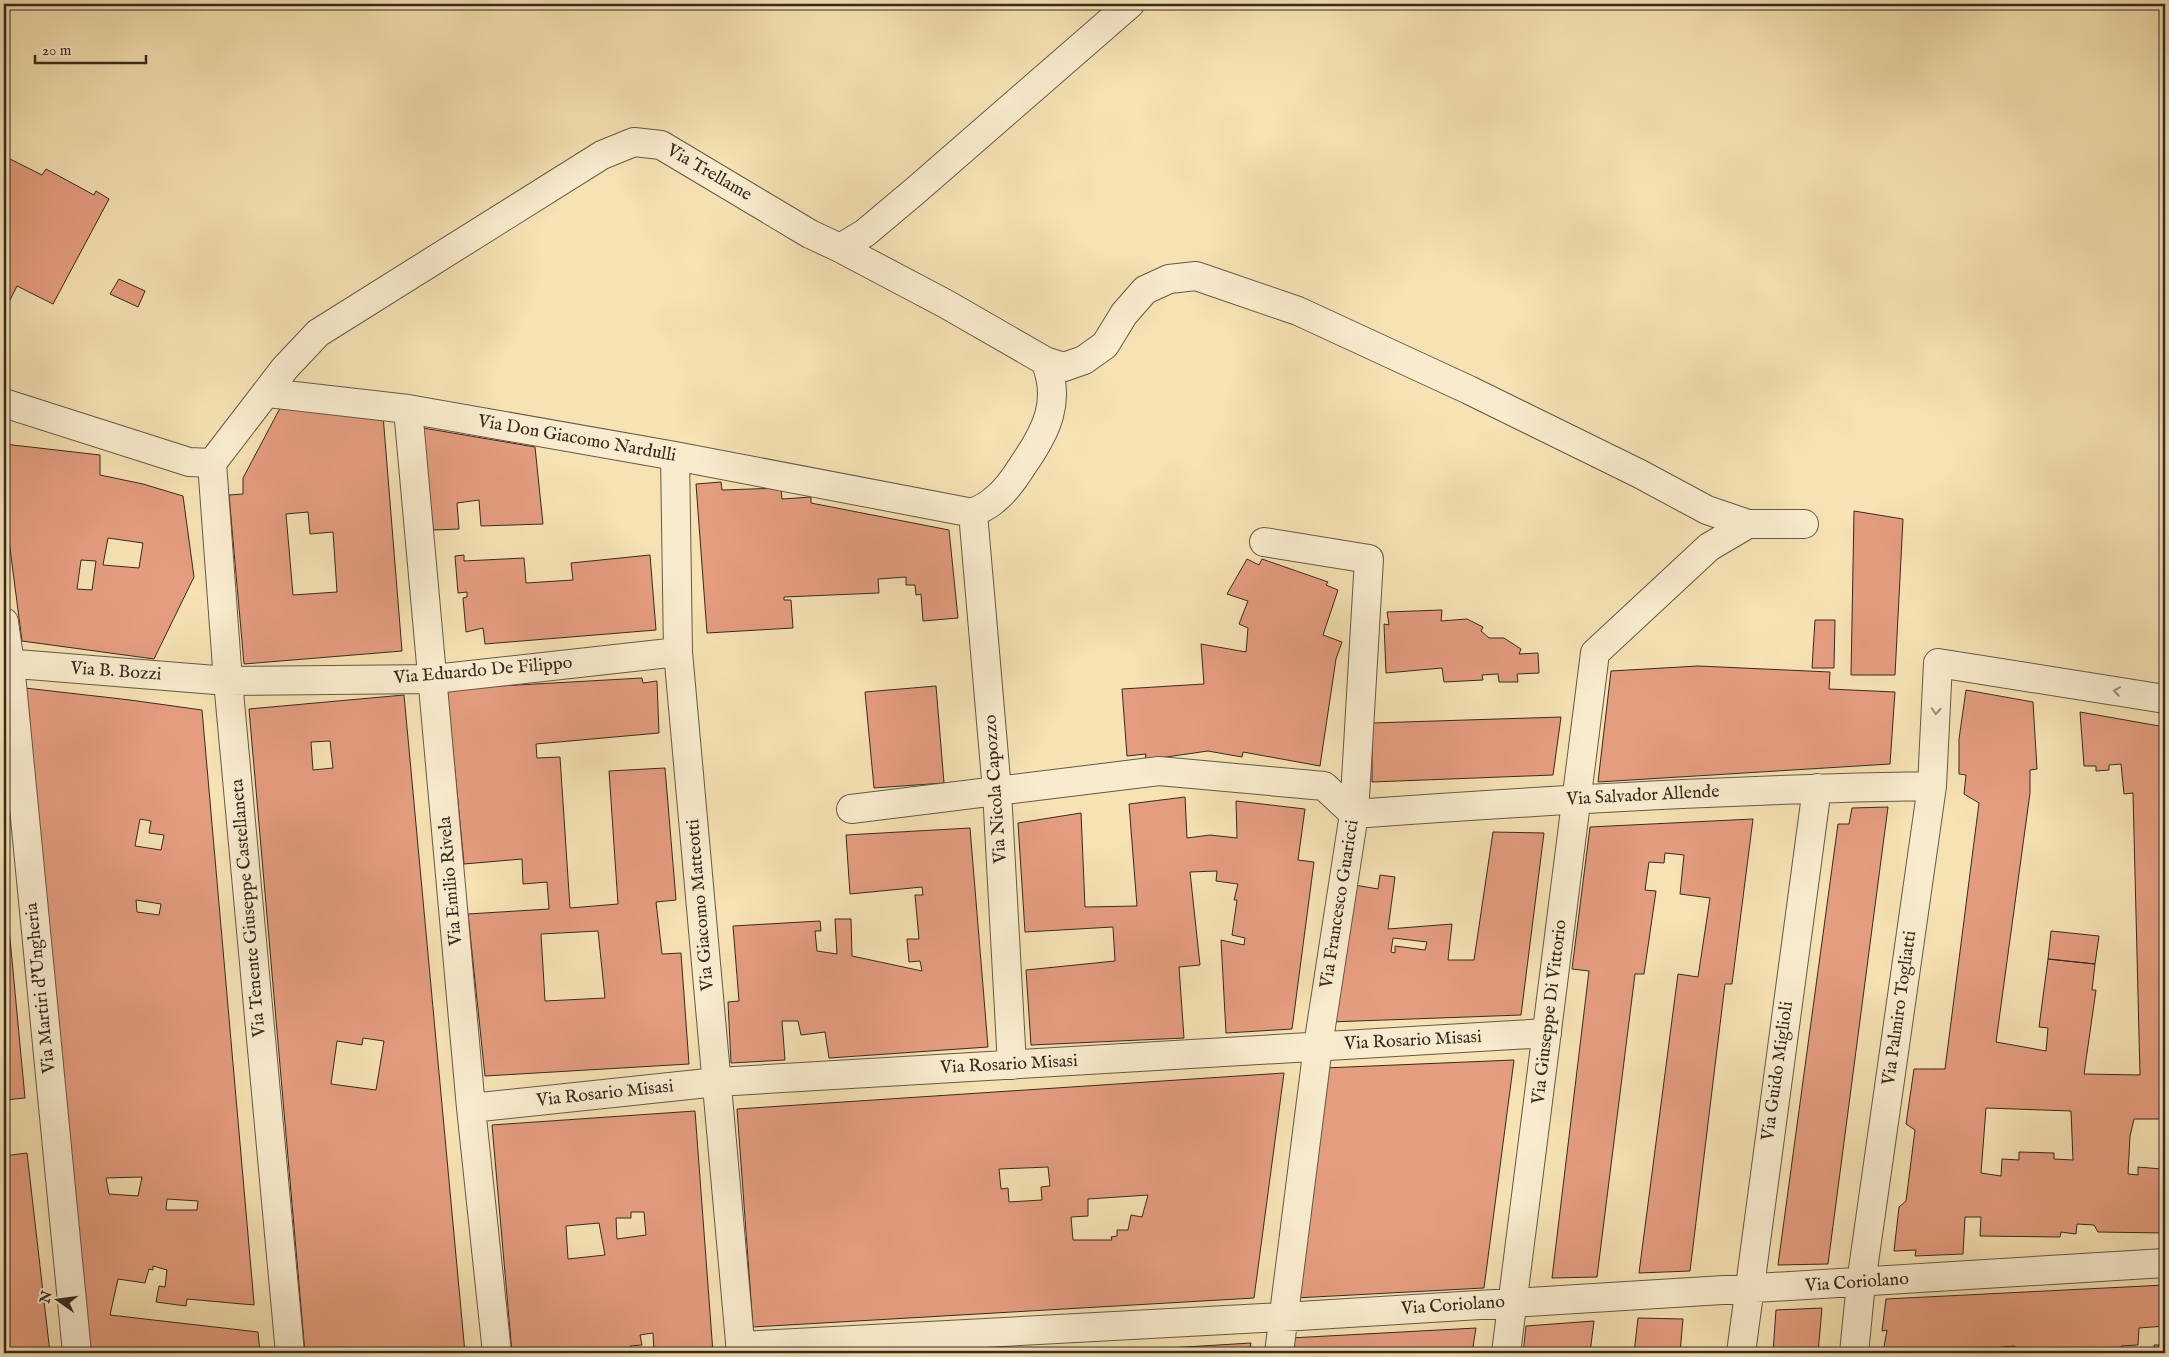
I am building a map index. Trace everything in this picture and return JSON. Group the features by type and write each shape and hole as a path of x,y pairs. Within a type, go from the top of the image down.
{"street":[{"path":"840,248 865,233 894,209 1130,4"},
{"name":"Via Trellame","path":"268,393 286,368 318,333 602,155 634,142 661,145 810,234 946,304 1045,361 1064,367 1084,360 1105,345 1124,314 1145,290 1169,279 1196,276 1298,311 1640,474 1707,510 1748,524"},
{"path":"973,513 993,502 1014,478 1042,437 1052,404 1051,376 1045,361"},
{"path":"4,403 189,462 212,463 268,393"},
{"name":"Via Don Giacomo Nardulli","path":"268,393 408,409 675,456 973,513"},
{"name":"Via Emilio Rivela","path":"408,409 434,679 471,1108 497,1353"},
{"name":"Via Giacomo Matteotti","path":"675,456 678,652 740,1350"},
{"name":"Via Tenente Giuseppe Castellaneta","path":"212,463 228,681 290,1353"},
{"name":"Via Nicola Capozzo","path":"973,513 997,791 1012,1065"},
{"path":"1748,524 1804,524"},
{"name":"Via Giuseppe Di Vittorio","path":"1506,1353 1595,652 1709,547 1748,524"},
{"name":"Via Francesco Guaricci","path":"1264,542 1369,559 1354,814 1318,1046 1279,1353"},
{"name":"Via Martiri d'Ungheria","path":"4,622 77,1353"},
{"name":"Via Eduardo De Filippo","path":"228,681 434,679 678,652"},
{"name":"Via Palmiro Togliatti","path":"1854,1353 1861,1283 1932,786 1938,663 2165,699"},
{"name":"Via B. Bozzi","path":"7,664 228,681"},
{"path":"851,809 1159,771 1324,786 1354,814"},
{"name":"Via Salvador Allende","path":"1354,814 1577,798 1817,788 1932,786"},
{"name":"Via Guido Miglioli","path":"1741,1353 1817,788"},
{"name":"Via Rosario Misasi","path":"471,1108 717,1082 1547,1033"},
{"name":"Via Coriolano","path":"740,1350 2165,1264"}],"building":[{"path":"4,156 42,175 46,169 94,195 96,191 109,199 53,304 17,286 4,312"},
{"path":"119,279 145,291 138,307 110,294"},
{"path":"286,397 383,415 402,651 244,664 229,495 243,494 243,478","holes":["308,512 310,534 333,532 337,592 293,595 286,514"]},
{"path":"423,428 535,447 543,524 481,526 479,500 457,503 459,529 433,530"},
{"path":"4,444 100,455 100,475 143,484 183,496 194,577 154,659 22,641 4,502","holes":["108,538 143,543 139,568 103,565","81,560 96,561 92,590 77,589"]},
{"path":"721,482 722,490 781,488 782,499 811,497 811,503 949,530 958,618 923,621 921,594 916,595 915,585 906,585 906,577 878,579 879,593 784,597 784,600 791,600 793,628 707,633 696,484"},
{"path":"1854,511 1903,519 1895,675 1851,675"},
{"path":"464,555 464,561 524,558 526,583 573,580 571,563 650,555 656,630 485,644 483,628 466,632 463,598 467,597 467,592 458,593 455,556"},
{"path":"1247,559 1259,565 1262,559 1328,582 1326,585 1338,590 1323,635 1342,642 1336,659 1320,766 1243,752 1242,757 1208,751 1145,760 1146,754 1127,756 1122,689 1204,684 1201,644 1246,652 1248,628 1239,624 1248,601 1227,594"},
{"path":"1442,610 1441,621 1467,619 1483,627 1481,631 1489,638 1504,638 1521,649 1519,654 1538,653 1539,673 1517,674 1518,682 1499,682 1498,674 1482,675 1483,680 1444,682 1442,668 1386,673 1384,624 1389,625 1387,612"},
{"path":"1815,620 1835,620 1834,668 1812,668"},
{"path":"1698,666 1830,672 1829,689 1895,692 1890,764 1598,782 1611,671"},
{"path":"642,678 643,683 657,681 659,733 536,744 537,758 560,757 570,908 618,904 609,771 665,768 676,900 656,902 662,954 681,953 689,1064 485,1076 468,914 549,909 547,882 523,884 522,859 464,864 447,689","holes":["598,931 605,998 545,1001 541,934"]},
{"path":"936,686 944,783 874,788 865,692"},
{"path":"25,688 202,710 254,1305 187,1299 186,1306 156,1302 159,1286 165,1287 167,1270 153,1266 153,1270 149,1269 145,1283 118,1279 110,1315 258,1332 260,1353 88,1353","holes":["140,819 151,821 149,833 164,835 161,850 135,846","136,900 161,904 159,915 137,912","142,1177 138,1196 109,1194 106,1178","167,1199 198,1201 197,1210 166,1210"]},
{"path":"1966,690 2033,702 2037,769 2030,770 2030,793 1996,1042 2046,1051 2048,1028 2039,1027 2048,959 2095,964 2092,990 2096,990 2084,1074 2140,1075 2133,793 2124,794 2121,764 2109,765 2109,770 2096,771 2096,766 2084,766 2080,712 2165,727 2165,1136 2161,1136 2162,1119 2134,1119 2130,1136 2128,1174 2138,1175 2138,1167 2161,1169 2165,1142 2165,1233 2098,1232 2094,1225 2077,1224 2076,1234 2061,1232 2060,1237 1980,1236 1981,1217 1965,1217 1963,1254 1915,1256 1916,1250 1894,1251 1899,1207 1906,1201 1915,1130 1906,1124 1914,1069 1945,1069 1979,803 1964,794 1966,775 1959,774 1959,739","holes":["1986,1108 2071,1111 2073,1160 2054,1159 2054,1153 2019,1152 2019,1160 2002,1159 2001,1176 1981,1173"]},
{"path":"404,695 465,1353 305,1353 249,709","holes":["330,741 333,768 313,770 311,742","363,1038 384,1041 376,1090 331,1084 337,1041 362,1045"]},
{"path":"1561,717 1553,775 1372,782 1372,723"},
{"path":"1185,797 1187,838 1210,835 1237,838 1236,801 1305,809 1298,860 1314,862 1292,1029 1226,1033 1221,940 1244,945 1245,938 1232,935 1237,900 1234,900 1238,884 1216,881 1217,871 1190,872 1200,965 1179,967 1184,1038 1031,1045 1026,970 1115,961 1113,927 1025,932 1018,823 1081,813 1085,907 1137,906 1129,804"},
{"path":"1888,807 1828,1264 1778,1265 1838,824 1849,824 1852,808"},
{"path":"1753,819 1732,984 1725,984 1690,1271 1639,1273 1678,974 1698,977 1710,898 1680,894 1684,855 1665,853 1664,863 1649,862 1645,890 1656,891 1644,974 1635,974 1597,1277 1552,1278 1589,971 1572,969 1590,827"},
{"path":"970,828 988,1047 829,1058 825,1032 801,1035 798,1021 782,1021 785,1060 731,1063 728,1002 739,1001 733,926 820,921 821,931 815,931 817,951 837,954 835,919 851,919 852,956 922,971 920,961 909,962 907,939 919,939 915,895 923,895 922,887 850,894 846,835"},
{"path":"1493,832 1544,833 1521,1015 1330,1022 1349,884 1378,889 1380,875 1395,877 1388,929 1452,924 1448,960 1474,960","holes":["1393,938 1427,942 1425,950 1395,946 1395,953 1391,952"]},
{"path":"4,875 25,1098 4,1100"},
{"path":"2051,931 2099,936 2095,964 2048,959"},
{"path":"1514,1060 1484,1288 1295,1298 1324,1068"},
{"path":"1284,1073 1254,1298 753,1327 737,1109","holes":["1048,1167 1050,1186 1041,1187 1042,1200 1009,1202 1008,1188 1001,1189 999,1169","1148,1195 1142,1217 1131,1215 1128,1230 1117,1230 1117,1236 1111,1237 1112,1240 1073,1240 1071,1217 1088,1216 1088,1199"]},
{"path":"695,1111 713,1353 654,1353 653,1333 640,1335 642,1345 630,1346 631,1353 512,1353 492,1125","holes":["631,1212 644,1212 646,1235 617,1239 616,1218 631,1218","599,1223 605,1255 568,1259 566,1226"]},
{"path":"27,1153 50,1353 4,1353 4,1156"},
{"path":"2165,1285 2165,1326 2139,1328 2138,1345 2121,1346 2121,1353 2079,1353 2079,1349 2015,1351 2015,1346 2001,1347 2001,1353 1960,1353 1961,1351 1935,1350 1935,1353 1913,1353 1913,1351 1883,1352 1887,1330 1882,1331 1886,1299"},
{"path":"1822,1308 1818,1353 1773,1353 1776,1310"},
{"path":"1638,1318 1683,1319 1680,1353 1634,1353"},
{"path":"1594,1321 1590,1353 1523,1353 1526,1326"},
{"path":"1476,1328 1472,1353 1288,1353 1290,1338"},
{"path":"1251,1343 1249,1353 1086,1353"},
{"path":"2154,1345 2165,1345 2165,1353 2154,1353"}]}
